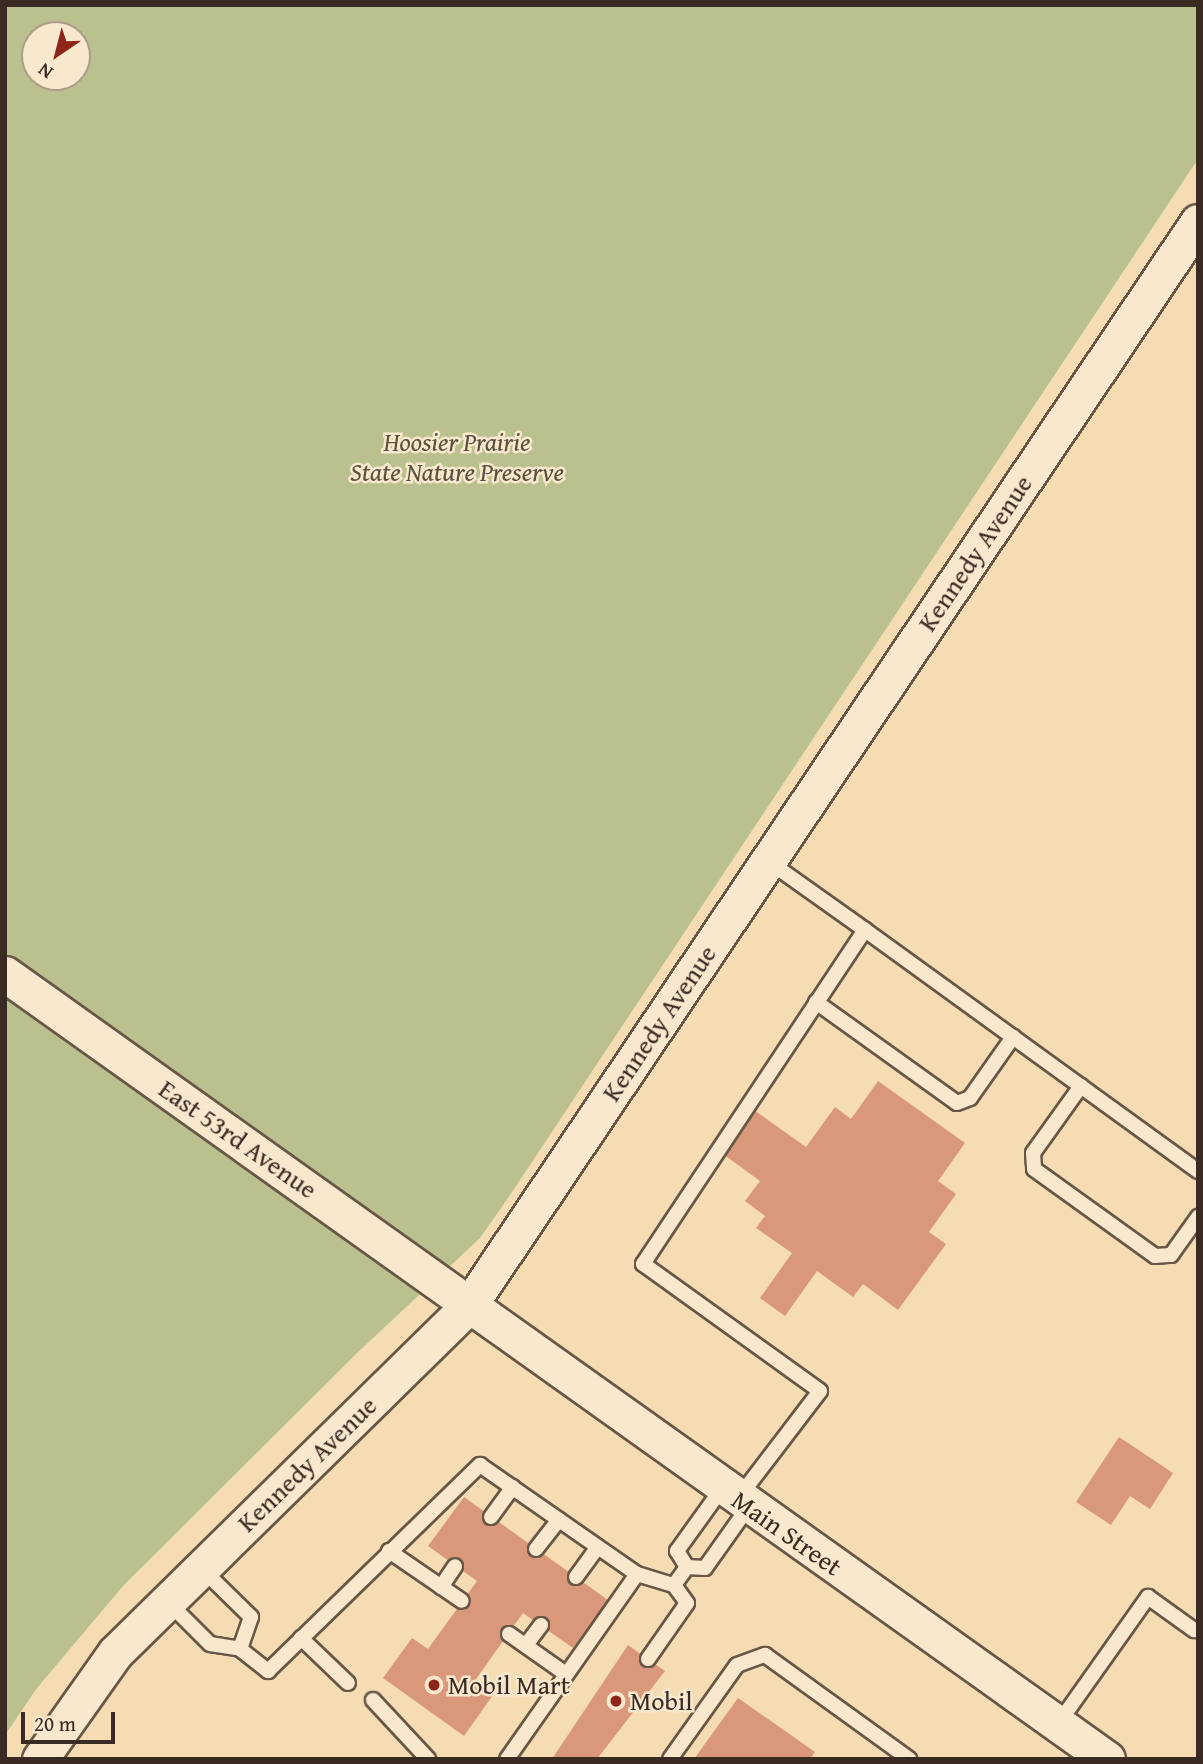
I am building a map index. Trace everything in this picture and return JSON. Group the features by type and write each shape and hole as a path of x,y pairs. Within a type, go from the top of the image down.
{"street":[{"name":"Kennedy Avenue","path":"40,1759 115,1653 470,1304 1198,222"},
{"name":"East 53rd Avenue","path":"5,974 470,1304"},
{"name":"Main Street","path":"470,1304 1080,1743"}],"lane":[{"path":"768,861 1198,1171"},
{"path":"687,1567 677,1551 737,1497 820,1391 643,1264 865,930"},
{"path":"816,1002 957,1103 970,1098 1013,1037"},
{"path":"1081,1086 1032,1153 1034,1169 1155,1256 1171,1255 1198,1217"},
{"path":"167,1601 210,1644 240,1649 268,1671 388,1551 480,1465 636,1574 674,1585 687,1604 648,1659"},
{"path":"491,1517 513,1487"},
{"path":"687,1567 705,1569 737,1497"},
{"path":"536,1549 559,1520"},
{"path":"576,1577 598,1547"},
{"path":"388,1551 462,1601"},
{"path":"441,1587 456,1566"},
{"path":"201,1567 251,1617 240,1649"},
{"path":"674,1585 687,1567"},
{"path":"507,1759 636,1574"},
{"path":"1080,1743 1149,1597 1194,1630"},
{"path":"526,1645 541,1625"},
{"path":"509,1633 566,1674"},
{"path":"301,1638 348,1682"},
{"path":"670,1759 737,1665 765,1655 909,1759"},
{"path":"373,1700 428,1759"}],"green space":[{"name":"Hoosier Prairie State Nature Preserve","path":"5,5 1198,5 1198,159 508,1198 480,1238 357,1353 123,1586 37,1688 5,1735"}],"building":[{"path":"878,1081 965,1143 938,1181 956,1194 929,1232 946,1244 898,1310 863,1284 853,1297 817,1271 785,1316 760,1298 792,1253 756,1228 765,1216 745,1201 760,1181 723,1154 754,1110 806,1147 835,1107 851,1119"},
{"path":"1119,1437 1173,1473 1150,1509 1130,1496 1111,1525 1076,1502"},
{"path":"464,1497 608,1600 573,1648 523,1613 474,1682 493,1695 464,1736 383,1678 412,1638 428,1649 477,1581 428,1546"},
{"name":"Mobil","path":"628,1645 665,1671 597,1759 552,1759"},
{"path":"738,1698 815,1752 810,1759 694,1759"}],"place":[{"name":"Mobil Mart","path":"434,1685"},
{"name":"Mobil","path":"616,1701"}]}
